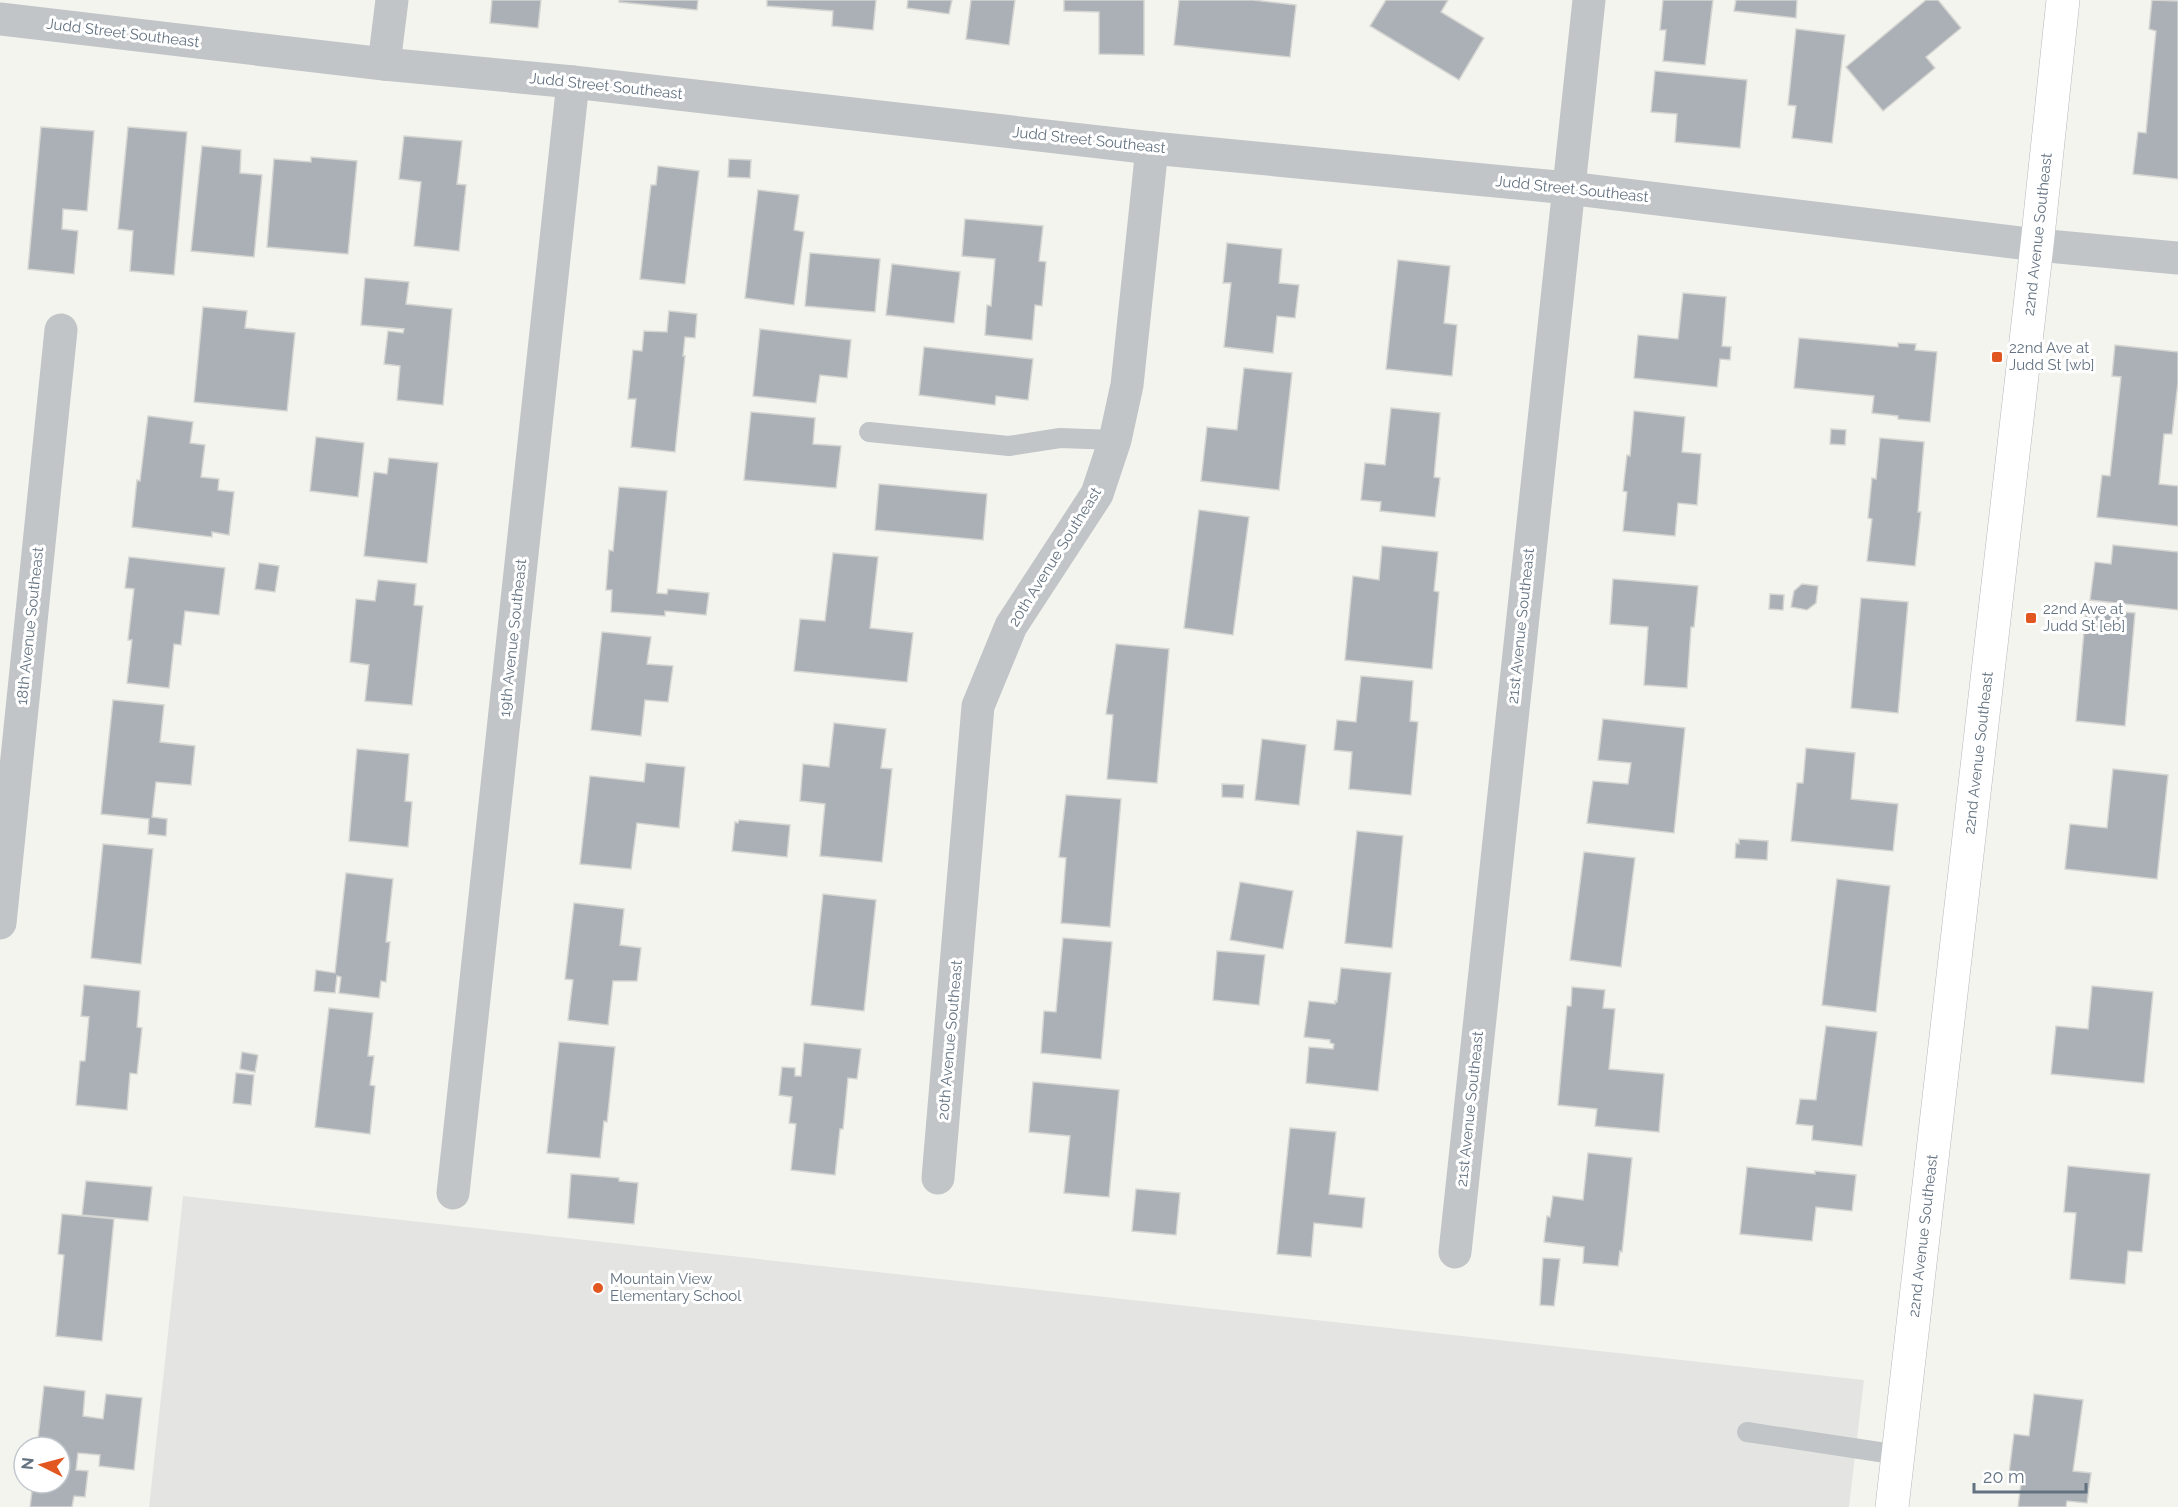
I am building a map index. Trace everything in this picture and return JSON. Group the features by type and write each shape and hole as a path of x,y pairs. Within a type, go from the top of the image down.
{"street":[{"path":"384,64 392,0"},
{"name":"21st Avenue Southeast","path":"1455,1252 1588,0"},
{"name":"22nd Avenue Southeast","path":"1892,1507 2063,0"},
{"name":"Judd Street Southeast","path":"0,23 573,82 1152,148 1568,188 2037,245 2178,258"},
{"name":"19th Avenue Southeast","path":"453,1193 573,82"},
{"name":"20th Avenue Southeast","path":"938,1179 978,706 1011,626 1097,494 1114,440 1126,385 1152,148"},
{"name":"18th Avenue Southeast","path":"0,923 61,330"}],"lane":[{"path":"869,432 1009,446 1059,438 1114,440"},
{"path":"1747,1431 1899,1455"}],"shaded area":[{"name":"Mountain View Elementary School","path":"183,1196 1864,1380 1849,1507 149,1507"}],"building":[{"path":"492,0 541,0 538,28 490,23"},
{"path":"619,0 698,0 697,10 619,2"},
{"path":"767,0 876,0 873,30 832,26 833,11 767,6"},
{"path":"908,0 952,0 949,14 907,8"},
{"path":"971,0 1015,0 1009,45 966,39"},
{"path":"1064,0 1144,0 1144,55 1099,54 1099,12 1064,11"},
{"path":"1179,0 1253,0 1296,5 1290,57 1174,45"},
{"path":"1386,0 1448,0 1441,12 1484,38 1459,80 1370,26"},
{"path":"1663,0 1713,0 1705,65 1663,61 1666,30 1660,30"},
{"path":"1736,0 1797,0 1796,18 1734,11"},
{"path":"1926,0 1938,0 1961,28 1926,57 1935,68 1883,111 1846,67"},
{"path":"2152,0 2178,1 2178,179 2133,174 2138,132 2146,133 2156,31 2149,29"},
{"path":"1796,29 1845,35 1832,143 1792,138 1796,106 1788,105"},
{"path":"1655,71 1747,80 1740,148 1675,142 1677,114 1651,112"},
{"path":"41,127 94,131 87,211 63,209 62,229 78,231 74,274 28,269"},
{"path":"128,127 187,132 174,275 130,271 133,231 118,229"},
{"path":"404,136 462,141 457,184 466,185 459,251 414,246 421,182 399,179"},
{"path":"202,146 241,150 240,173 262,175 254,257 191,251"},
{"path":"311,157 357,161 348,254 267,247 274,159 311,162"},
{"path":"729,159 751,160 750,178 728,177"},
{"path":"658,166 699,171 685,284 640,279 651,185 656,185"},
{"path":"758,190 799,195 794,230 804,232 794,305 745,298"},
{"path":"965,219 1043,226 1039,261 1046,262 1042,306 1035,305 1032,340 985,335 987,305 991,306 995,259 962,256"},
{"path":"1227,243 1282,249 1279,283 1299,285 1295,318 1277,316 1273,353 1224,347 1231,283 1223,283"},
{"path":"810,253 880,259 875,312 805,306"},
{"path":"1398,260 1450,266 1444,323 1457,325 1452,376 1386,369"},
{"path":"892,264 960,272 954,323 886,315"},
{"path":"365,278 409,282 406,304 452,309 443,405 397,400 400,366 384,364 388,331 403,333 404,329 361,325"},
{"path":"1683,293 1726,297 1722,346 1731,347 1730,360 1720,359 1717,387 1634,378 1638,335 1678,339"},
{"path":"203,307 247,311 245,328 295,333 287,411 194,402"},
{"path":"669,311 697,314 695,338 685,337 675,452 631,447 636,399 628,399 633,350 642,351 644,331 667,332"},
{"path":"760,329 851,340 847,378 820,375 816,403 753,396"},
{"path":"1799,338 1898,347 1898,343 1916,344 1915,350 1937,352 1930,422 1898,419 1898,416 1872,413 1874,396 1794,388"},
{"path":"2115,345 2178,352 2178,382 2172,434 2164,434 2159,484 2178,486 2178,526 2097,517 2102,475 2110,476 2121,377 2112,376"},
{"path":"924,347 1033,359 1028,400 996,396 995,405 919,395"},
{"path":"1244,368 1292,373 1279,490 1201,481 1207,427 1237,430"},
{"path":"1391,408 1440,413 1434,477 1440,478 1435,517 1380,511 1381,502 1361,500 1365,463 1385,465"},
{"path":"1634,411 1685,417 1682,452 1701,454 1697,505 1678,503 1675,536 1623,531 1627,492 1623,491 1627,455 1630,456"},
{"path":"751,412 815,418 813,444 841,446 836,488 744,480"},
{"path":"148,416 193,422 190,443 205,445 201,477 219,479 218,490 234,492 229,535 212,532 212,537 132,527"},
{"path":"1831,429 1846,430 1845,445 1830,444"},
{"path":"316,437 364,443 358,497 310,491"},
{"path":"1880,438 1924,442 1918,512 1921,512 1915,566 1867,561 1872,519 1868,518 1872,478 1876,479"},
{"path":"389,458 438,463 427,563 364,556 374,472 387,474"},
{"path":"879,484 987,494 983,540 875,530"},
{"path":"619,487 667,491 657,593 667,594 668,589 709,593 706,615 665,611 665,616 611,612 612,590 606,590 609,550 613,551"},
{"path":"1199,510 1249,517 1233,635 1184,628"},
{"path":"2113,545 2178,552 2178,610 2090,600 2095,562 2111,564"},
{"path":"1382,546 1438,552 1434,591 1439,592 1432,669 1345,660 1353,576 1379,580"},
{"path":"833,553 878,557 870,628 913,633 907,682 794,671 800,619 825,621"},
{"path":"129,557 225,568 219,615 185,611 181,645 174,644 169,688 127,683 132,640 128,640 134,589 125,588"},
{"path":"259,563 279,566 275,592 255,589"},
{"path":"1613,579 1698,586 1694,627 1691,627 1687,688 1644,685 1648,627 1610,624"},
{"path":"378,580 416,584 414,605 423,606 412,705 365,701 369,665 350,662 356,599 375,601"},
{"path":"1802,584 1818,586 1816,603 1807,610 1791,607 1794,591"},
{"path":"1770,594 1784,595 1783,610 1769,609"},
{"path":"1861,598 1908,602 1898,713 1851,708"},
{"path":"2086,609 2135,613 2125,726 2076,721"},
{"path":"602,632 651,637 647,664 673,666 668,702 645,700 641,736 591,730"},
{"path":"1116,644 1169,649 1157,783 1107,779 1113,715 1106,714"},
{"path":"1361,676 1413,681 1410,721 1418,722 1411,795 1349,789 1352,752 1334,750 1337,720 1356,722"},
{"path":"113,700 164,705 160,742 195,746 191,785 156,782 152,817 167,819 166,836 148,834 149,819 101,814"},
{"path":"1603,719 1685,728 1674,833 1587,823 1593,781 1628,784 1631,763 1598,760"},
{"path":"834,723 886,729 881,768 892,769 882,862 820,856 825,804 800,801 803,764 829,767"},
{"path":"1262,739 1306,745 1299,805 1255,800"},
{"path":"1806,748 1855,753 1851,799 1898,804 1893,851 1791,841 1797,783 1803,783"},
{"path":"357,749 409,754 405,801 412,802 408,847 349,841"},
{"path":"646,763 685,767 679,828 637,823 631,869 580,864 590,776 644,782"},
{"path":"2113,769 2168,775 2157,879 2065,869 2070,824 2107,828"},
{"path":"1222,784 1244,785 1243,798 1222,797"},
{"path":"1066,795 1121,799 1110,927 1061,923 1066,858 1059,857"},
{"path":"739,820 790,825 787,857 732,851 735,822 738,823"},
{"path":"1357,831 1403,836 1392,948 1345,943"},
{"path":"1739,839 1768,841 1767,860 1735,858 1736,843 1739,844"},
{"path":"103,844 153,849 141,964 91,958"},
{"path":"1584,852 1635,858 1621,967 1570,960"},
{"path":"346,873 393,879 386,942 390,942 386,982 381,981 379,998 339,993 341,977 337,976 335,993 314,991 316,970 335,973"},
{"path":"1837,879 1890,886 1876,1012 1822,1005"},
{"path":"1240,882 1293,891 1283,949 1230,940"},
{"path":"823,894 876,900 864,1011 811,1005"},
{"path":"574,903 624,909 620,945 641,948 637,981 613,981 608,1025 568,1020 573,980 565,979"},
{"path":"1063,938 1112,942 1101,1059 1041,1053 1044,1011 1056,1012"},
{"path":"1217,951 1265,955 1259,1005 1213,1000"},
{"path":"1341,968 1391,973 1378,1091 1306,1083 1309,1047 1333,1049 1334,1044 1330,1043 1330,1040 1304,1037 1309,1001 1335,1004 1335,1001 1337,1002"},
{"path":"84,985 140,991 137,1027 142,1028 137,1074 130,1073 127,1110 76,1105 80,1061 85,1061 89,1017 81,1016"},
{"path":"2092,986 2153,992 2144,1083 2051,1074 2056,1026 2088,1029"},
{"path":"1572,987 1605,990 1603,1008 1615,1009 1609,1069 1664,1074 1659,1132 1595,1126 1597,1109 1558,1105 1567,1006 1571,1006"},
{"path":"329,1008 373,1013 368,1056 374,1056 370,1085 375,1086 370,1134 315,1127"},
{"path":"1826,1026 1877,1032 1862,1146 1812,1140 1813,1126 1796,1124 1800,1099 1816,1100"},
{"path":"559,1042 615,1047 607,1122 604,1121 600,1158 547,1153"},
{"path":"804,1043 861,1049 857,1079 848,1078 843,1129 840,1129 835,1175 791,1170 796,1124 789,1123 792,1097 779,1095 782,1067 795,1068 795,1076 801,1076"},
{"path":"242,1052 258,1055 255,1072 240,1069"},
{"path":"236,1073 254,1075 251,1105 233,1103"},
{"path":"1033,1082 1119,1090 1109,1197 1064,1193 1070,1136 1029,1132"},
{"path":"1290,1128 1336,1132 1329,1194 1365,1198 1362,1228 1314,1223 1311,1257 1277,1254"},
{"path":"1588,1153 1632,1158 1622,1252 1620,1251 1618,1266 1583,1263 1584,1247 1544,1242 1547,1216 1550,1217 1553,1196 1583,1200"},
{"path":"2068,1166 2150,1174 2142,1252 2128,1251 2125,1284 2070,1279 2076,1213 2064,1212"},
{"path":"1747,1167 1815,1174 1815,1171 1856,1175 1852,1211 1816,1207 1812,1241 1740,1234"},
{"path":"571,1174 619,1178 619,1181 638,1183 634,1224 568,1218"},
{"path":"86,1181 152,1187 148,1221 82,1215"},
{"path":"1136,1189 1180,1193 1176,1235 1132,1231"},
{"path":"62,1214 114,1219 102,1341 56,1336 64,1255 58,1254"},
{"path":"1543,1258 1560,1259 1554,1306 1540,1305"},
{"path":"44,1386 85,1391 83,1416 103,1419 106,1394 142,1398 134,1470 99,1466 100,1455 78,1453 76,1470 88,1471 85,1497 74,1496 72,1507 30,1507 32,1495 72,1495 72,1435 38,1435"},
{"path":"2034,1394 2083,1400 2073,1471 2091,1473 2087,1503 2067,1501 2066,1507 2018,1507 2022,1475 2009,1473 2014,1434 2029,1436"}],"place":[{"name":"22nd Ave at Judd St [wb]","path":"1997,357"},
{"name":"22nd Ave at Judd St [eb]","path":"2031,618"},
{"name":"Mountain View Elementary School","path":"598,1288"}]}
